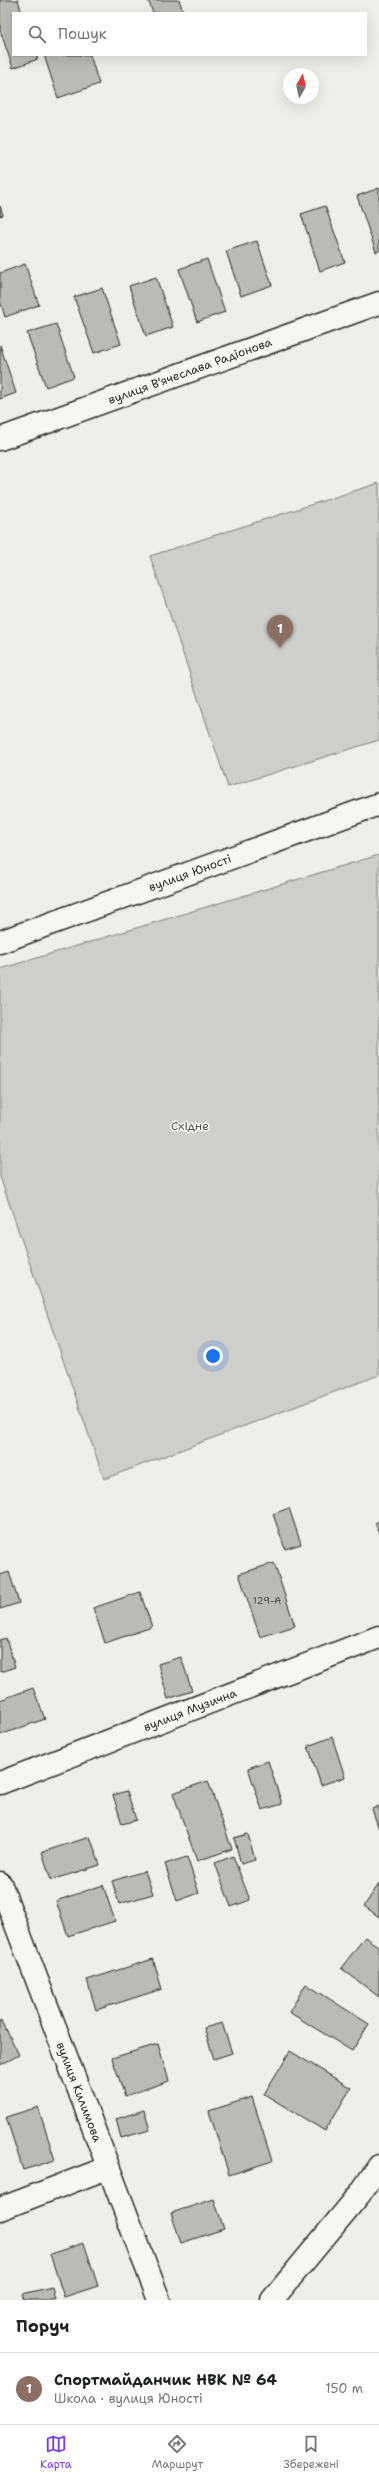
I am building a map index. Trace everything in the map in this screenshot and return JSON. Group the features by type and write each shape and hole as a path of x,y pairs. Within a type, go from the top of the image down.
{"street":[{"name":"вулиця В'ячеслава Радіонова","path":"0,439 379,303"},
{"name":"вулиця Юності","path":"0,942 379,804"},
{"name":"вулиця Музична","path":"0,1783 379,1637"},
{"name":"вулиця Килимова","path":"0,1883 159,2300"},
{"path":"272,2300 359,2196 379,2166"},
{"path":"0,2209 108,2168"}],"green space":[{"path":"379,483 379,740 228,787 150,556"},
{"name":"Східне","path":"379,855 379,1375 104,1479 0,1177 0,969"}],"building":[{"path":"0,0 18,0 22,12 12,12 12,56 36,56 38,59 13,68 0,30"},
{"path":"148,0 179,0 184,12 153,12"},
{"path":"44,56 90,56 99,84 58,98"},
{"path":"379,188 379,251 376,252 357,196"},
{"path":"0,206 3,215 0,216"},
{"path":"325,206 345,262 320,271 301,214"},
{"path":"257,241 272,285 241,296 226,251"},
{"path":"207,259 225,312 197,322 179,269"},
{"path":"25,264 39,305 5,317 0,301 0,273"},
{"path":"156,277 173,327 146,336 129,286"},
{"path":"102,288 121,344 94,353 74,297"},
{"path":"56,324 74,377 46,387 27,333"},
{"path":"0,345 16,393 0,399"},
{"path":"289,1508 301,1544 285,1549 273,1514"},
{"path":"379,1521 379,1533 375,1523"},
{"path":"274,1563 295,1626 260,1637 239,1574"},
{"path":"9,1572 19,1603 0,1609 0,1575"},
{"path":"140,1592 152,1627 105,1643 93,1608"},
{"path":"6,1638 15,1667 0,1672 0,1640"},
{"path":"181,1657 192,1691 168,1699 158,1664"},
{"path":"33,1688 45,1719 0,1735 0,1700"},
{"path":"332,1737 345,1777 321,1785 308,1746"},
{"path":"268,1761 282,1804 262,1810 248,1768"},
{"path":"208,1781 232,1849 197,1861 173,1793"},
{"path":"127,1791 136,1820 122,1824 113,1795"},
{"path":"379,1806 379,1829 372,1809"},
{"path":"248,1834 255,1860 241,1864 234,1838"},
{"path":"90,1837 100,1865 51,1880 42,1852"},
{"path":"233,1856 250,1900 231,1907 215,1863"},
{"path":"187,1857 199,1893 177,1901 165,1864"},
{"path":"145,1871 153,1894 119,1904 112,1881"},
{"path":"379,1884 379,1917 364,1906"},
{"path":"103,1885 115,1921 68,1936 56,1901"},
{"path":"365,1937 379,1947 379,1997 341,1968"},
{"path":"153,1959 162,1989 96,2010 87,1980"},
{"path":"306,1984 369,2024 352,2051 289,2012"},
{"path":"2,2021 19,2055 0,2065 0,2022"},
{"path":"222,2023 232,2053 214,2059 204,2028"},
{"path":"158,2044 169,2081 125,2096 112,2058"},
{"path":"290,2051 351,2088 325,2131 264,2094"},
{"path":"252,2097 272,2161 229,2175 209,2111"},
{"path":"38,2107 55,2160 23,2170 6,2117"},
{"path":"144,2110 150,2130 121,2138 116,2119"},
{"path":"214,2199 224,2229 181,2243 171,2213"},
{"path":"84,2243 98,2286 64,2297 50,2254"},
{"path":"52,2287 55,2300 24,2300 22,2294"}],"place":[{"name":"Спортмайданчик НВК № 64","path":"280,648"}]}
